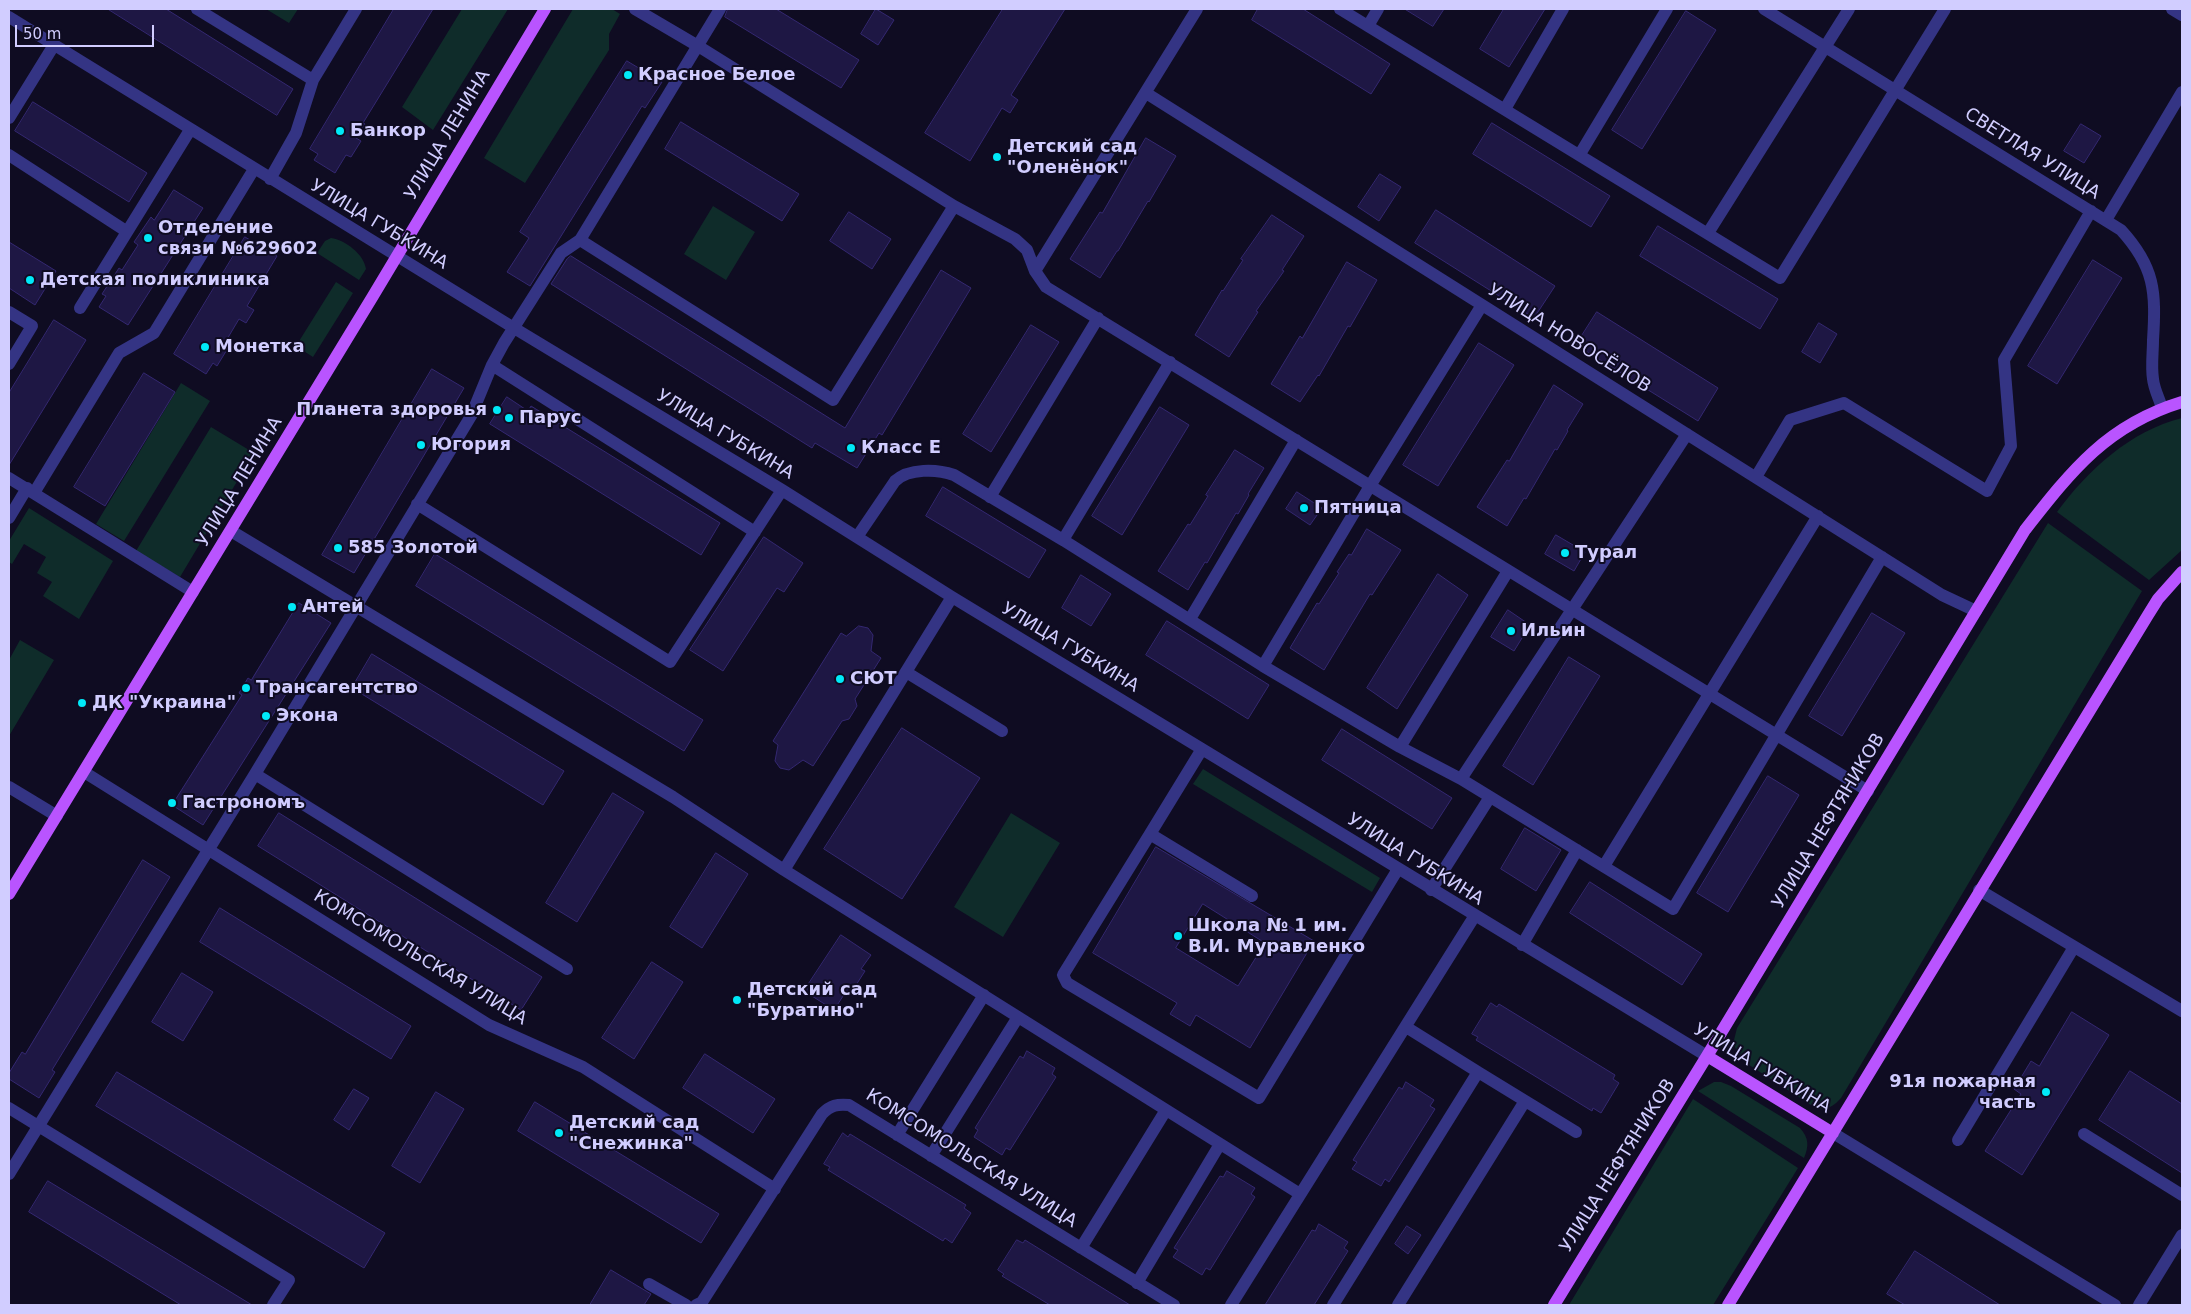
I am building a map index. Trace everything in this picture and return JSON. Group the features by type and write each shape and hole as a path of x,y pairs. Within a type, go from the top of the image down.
{"main road":[{"name":"УЛИЦА ЛЕНИНА","path":"9,894 545,9"},
{"name":"УЛИЦА НЕФТЯНИКОВ","path":"1554,1305 2025,530 2066,478 2100,445 2145,415 2182,402"},
{"path":"1728,1305 1979,890 2158,599 2182,572"},
{"name":"УЛИЦА ГУБКИНА","path":"1707,1056 1833,1132"}],"street":[{"path":"197,9 312,80"},
{"path":"270,179 296,133 312,80 356,9"},
{"path":"634,9 698,46 954,206 1015,239 1028,250 1035,271 1046,286 1868,791"},
{"path":"9,1174 255,774 471,416 492,365 514,328 561,253 580,240 720,9"},
{"path":"1340,9 1780,278 1945,9"},
{"path":"1368,26 1378,9"},
{"path":"1505,109 1562,9"},
{"path":"1580,154 1667,9"},
{"name":"СВЕТЛАЯ УЛИЦА","path":"1764,9 2121,230 2145,262 2152,285 2155,303 2152,378 2162,408"},
{"path":"1708,233 1849,9"},
{"path":"2172,9 2182,15"},
{"path":"1035,271 1146,93 1194,10"},
{"name":"УЛИЦА ГУБКИНА","path":"9,17 270,179 782,490 952,597 1474,917 1707,1056"},
{"path":"9,118 54,45"},
{"path":"2106,220 2182,92"},
{"name":"УЛИЦА НОВОСЁЛОВ","path":"1146,93 1942,595 1976,611"},
{"path":"80,308 190,130"},
{"path":"9,156 126,231"},
{"path":"9,518 30,491 119,353 154,333 254,169"},
{"path":"580,240 833,400 954,206"},
{"path":"1756,477 1790,420 1844,403 1987,491 2011,446 2004,360 2091,211"},
{"path":"1263,666 1370,486 1482,305"},
{"path":"9,312 32,326 9,364"},
{"path":"990,497 1098,318"},
{"path":"1063,540 1170,362"},
{"path":"492,365 755,532"},
{"path":"1461,779 1687,434"},
{"path":"1190,619 1296,440"},
{"path":"857,537 895,481 906,474 941,470 954,475 1063,540 1263,666 1400,747 1461,779 1673,909 1882,557"},
{"path":"9,478 193,592"},
{"path":"418,504 670,662 782,490"},
{"path":"1604,866 1818,516"},
{"path":"231,530 673,797 784,870 1300,1194"},
{"path":"1400,747 1508,570"},
{"path":"784,870 952,597"},
{"path":"906,672 1002,731"},
{"path":"1202,749 1063,975 1067,983 1259,1098 1398,869"},
{"name":"КОМСОМОЛЬСКАЯ УЛИЦА","path":"84,772 209,848 489,1025 583,1067 775,1189 822,1114 829,1107 838,1104 849,1105 1174,1305"},
{"path":"255,774 567,969"},
{"path":"9,787 57,816"},
{"path":"1432,890 1490,797"},
{"path":"1150,834 1252,896"},
{"path":"1522,945 1577,850"},
{"path":"1979,890 2182,1011"},
{"path":"1231,1305 1474,917"},
{"path":"1958,1140 2074,947"},
{"path":"897,1135 984,995"},
{"path":"932,1156 1018,1017"},
{"path":"1406,1027 1576,1132"},
{"path":"1333,1305 1478,1072"},
{"path":"1398,1305 1526,1101"},
{"path":"9,1108 289,1280 273,1305"},
{"path":"1081,1248 1166,1110"},
{"name":"УЛИЦА ГУБКИНА","path":"1833,1132 2115,1305"},
{"path":"2084,1134 2182,1195"},
{"path":"1137,1282 1220,1144"},
{"path":"696,1305 702,1302 775,1189"},
{"path":"2139,1305 2182,1235"},
{"path":"649,1284 686,1305"}],"green space":[{"path":"266,9 298,9 289,23"},
{"path":"462,9 508,9 433,130 402,107"},
{"path":"573,9 612,9 620,14 609,34 609,50 525,183 484,158"},
{"path":"713,206 755,232 726,280 684,254"},
{"path":"331,238 348,245 362,258 366,269 359,280 317,253 325,241"},
{"path":"336,282 353,293 313,357 296,346"},
{"path":"181,383 210,401 124,541 96,524"},
{"path":"2182,418 2182,550 2149,580 2057,512 2082,481 2112,454 2145,432"},
{"path":"211,427 254,453 180,577 136,551"},
{"path":"29,508 113,561 79,619 43,596 52,582 37,573 46,557 24,544 12,564 9,562 9,541"},
{"path":"2048,523 2142,591 1841,1098 1829,1107 1822,1109 1814,1107 1743,1061 1733,1044 1737,1028"},
{"path":"20,640 54,660 9,736 9,660"},
{"path":"1203,769 1380,878 1372,892 1193,784"},
{"path":"1011,813 1060,843 1003,937 954,907"},
{"path":"1714,1082 1721,1082 1731,1086 1800,1128 1807,1142 1804,1158 1698,1091"},
{"path":"1693,1099 1798,1168 1713,1305 1569,1305"}],"building":[{"path":"108,9 166,9 293,89 277,115"},
{"path":"394,9 433,9 363,123 365,124 356,138 361,141 351,157 346,155 335,173 314,160 318,154 310,149"},
{"path":"728,9 776,9 859,60 841,88 725,17"},
{"path":"876,9 894,20 878,45 861,34"},
{"path":"1003,9 1065,9 1011,95 1018,100 1010,113 1002,108 970,161 925,133"},
{"path":"1258,9 1303,9 1390,64 1371,94 1252,20"},
{"path":"1405,9 1444,9 1433,26"},
{"path":"1504,9 1545,9 1509,67 1480,49"},
{"path":"1686,11 1716,30 1642,149 1612,130"},
{"path":"627,61 662,82 645,108 642,106 530,286 507,272 529,238 520,232"},
{"path":"33,102 147,173 129,202 15,131"},
{"path":"681,122 799,194 782,221 665,149"},
{"path":"1492,123 1610,196 1591,227 1473,154"},
{"path":"2081,124 2101,136 2084,163 2064,151"},
{"path":"1146,138 1176,156 1100,278 1070,259 1100,212 1102,213"},
{"path":"1380,174 1401,187 1379,221 1358,207"},
{"path":"174,190 203,208 128,325 99,307 106,296 102,294 119,268 122,270 138,245 134,242 151,217 154,220"},
{"path":"1436,210 1555,286 1534,318 1415,243"},
{"path":"849,212 891,239 872,269 830,241"},
{"path":"1272,215 1304,236 1229,357 1195,335 1222,290 1243,260 1241,259"},
{"path":"1658,226 1778,299 1760,329 1640,256"},
{"path":"245,237 277,256 247,306 254,310 246,323 239,319 223,346 228,348 217,366 213,363 206,374 174,354"},
{"name":"Детская поликлиника","path":"9,242 56,271 35,305 9,288"},
{"path":"571,256 845,428 941,270 971,288 882,435 879,433 857,468 815,443 812,448 551,284 567,259"},
{"path":"2093,260 2122,278 2057,384 2028,366"},
{"path":"1347,262 1377,280 1350,327 1348,326 1319,376 1300,402 1271,384 1300,336 1302,338"},
{"path":"1597,312 1718,388 1698,421 1576,345"},
{"path":"54,320 86,340 9,465 9,393"},
{"path":"1819,323 1837,334 1820,363 1802,352"},
{"path":"1031,325 1059,342 991,452 963,434"},
{"path":"1479,343 1514,365 1438,486 1403,465"},
{"path":"432,369 464,388 354,573 322,555"},
{"path":"144,373 175,392 105,506 74,487"},
{"path":"1554,385 1583,404 1557,450 1555,449 1526,499 1524,498 1507,526 1477,507 1507,460 1509,461"},
{"path":"507,397 528,411 531,406 720,523 701,555 490,424"},
{"path":"1160,407 1189,425 1122,535 1092,516"},
{"path":"1235,450 1264,468 1238,514 1236,513 1207,563 1205,562 1188,590 1158,571 1188,524 1190,525 1208,496 1206,495"},
{"path":"943,487 1046,550 1029,578 926,516"},
{"path":"1297,492 1322,508 1310,525 1286,509"},
{"path":"1367,529 1401,550 1372,595 1370,594 1324,670 1290,648 1317,603 1319,604 1339,573 1337,572 1349,554 1351,555"},
{"name":"Турал","path":"1556,535 1585,552 1574,571 1545,554"},
{"path":"764,537 803,563 784,592 777,588 723,671 690,650"},
{"path":"435,554 703,720 684,751 416,586"},
{"path":"1438,574 1468,595 1397,709 1367,688"},
{"path":"1081,575 1111,594 1091,626 1062,608"},
{"path":"299,603 331,623 203,825 172,805 242,695 239,693 248,678 251,680"},
{"name":"Ильин","path":"1508,610 1530,625 1514,651 1491,637"},
{"path":"1872,613 1905,633 1842,736 1809,716"},
{"path":"1167,621 1269,685 1248,719 1146,655"},
{"name":"СЮТ","path":"859,626 868,628 873,635 871,651 881,658 855,699 857,706 849,719 842,721 813,766 803,760 789,770 780,768 775,761 778,745 773,741 841,633 846,636"},
{"path":"372,654 564,771 543,805 352,688"},
{"path":"1569,657 1600,676 1533,785 1503,766"},
{"path":"902,728 980,778 902,899 824,849"},
{"path":"1342,729 1452,798 1432,829 1322,760"},
{"path":"1768,776 1799,795 1728,912 1697,893"},
{"path":"613,793 644,812 577,922 546,903"},
{"path":"279,813 542,977 521,1010 258,846"},
{"path":"1525,828 1561,850 1536,891 1501,869"},
{"path":"1156,847 1314,941 1250,1048 1196,1015 1190,1026 1170,1014 1177,1003 1093,953","holes":["1203,904 1265,943 1238,986 1176,948"]},
{"path":"716,853 748,874 702,948 670,927"},
{"path":"143,860 170,877 52,1070 55,1072 39,1098 9,1079 9,1073 22,1052 25,1054"},
{"path":"1590,882 1702,954 1682,985 1570,913"},
{"path":"220,908 411,1026 391,1059 200,942"},
{"path":"841,935 871,955 861,969 865,971 849,996 845,993 834,1010 804,991"},
{"path":"652,962 683,982 634,1059 602,1038"},
{"path":"182,973 213,992 183,1041 152,1022"},
{"path":"1491,1003 1497,1007 1499,1004 1615,1075 1613,1079 1619,1083 1601,1113 1593,1108 1592,1111 1476,1040 1478,1037 1472,1034"},
{"name":"91я пожарная часть","path":"2072,1012 2109,1035 2022,1175 1985,1151 2021,1094 2014,1089 2031,1061 2039,1066"},
{"path":"1027,1051 1055,1068 1052,1074 1056,1077 1010,1150 1006,1148 1002,1155 974,1137 978,1130 975,1128 1020,1056 1023,1058"},
{"path":"705,1054 775,1099 753,1133 683,1088"},
{"path":"2130,1071 2182,1104 2182,1173 2099,1120"},
{"path":"117,1072 385,1233 364,1268 96,1106"},
{"path":"1406,1082 1434,1100 1430,1106 1435,1109 1389,1182 1385,1179 1381,1186 1352,1169 1357,1162 1353,1160 1399,1087 1402,1089"},
{"path":"354,1089 369,1098 349,1130 334,1120"},
{"path":"436,1092 464,1109 420,1183 392,1166"},
{"path":"535,1102 719,1214 701,1243 518,1131"},
{"path":"843,1133 848,1137 850,1134 966,1205 964,1208 971,1213 952,1243 945,1238 943,1241 828,1170 830,1167 824,1164"},
{"path":"1227,1171 1255,1188 1251,1194 1255,1197 1210,1270 1206,1268 1202,1275 1173,1257 1178,1250 1174,1248 1220,1176 1223,1177"},
{"path":"48,1181 252,1305 181,1305 29,1212"},
{"path":"1319,1224 1348,1242 1344,1248 1348,1251 1314,1305 1265,1305 1312,1230 1315,1231"},
{"path":"1407,1226 1421,1235 1408,1254 1395,1244"},
{"path":"1017,1240 1023,1243 1025,1240 1130,1305 1050,1305 1002,1276 1004,1274 998,1270"},
{"path":"1915,1251 2000,1305 1905,1305 1887,1294"},
{"path":"611,1270 651,1294 644,1305 590,1305"}],"place":[{"name":"Красное Белое","path":"628,75"},
{"name":"Банкор","path":"340,131"},
{"name":"Детский сад \"Оленёнок\"","path":"997,157"},
{"name":"Отделение связи №629602","path":"148,238"},
{"name":"Детская поликлиника","path":"30,280"},
{"name":"Монетка","path":"205,347"},
{"name":"Планета здоровья","path":"497,410"},
{"name":"Парус","path":"509,418"},
{"name":"Югория","path":"421,445"},
{"name":"Класс Е","path":"851,448"},
{"name":"Пятница","path":"1304,508"},
{"name":"585 Золотой","path":"338,548"},
{"name":"Турал","path":"1565,553"},
{"name":"Антей","path":"292,607"},
{"name":"Ильин","path":"1511,631"},
{"name":"СЮТ","path":"840,679"},
{"name":"Трансагентство","path":"246,688"},
{"name":"ДК \"Украина\"","path":"82,703"},
{"name":"Экона","path":"266,716"},
{"name":"Гастрономъ","path":"172,803"},
{"name":"Школа № 1 им. В.И. Муравленко","path":"1178,936"},
{"name":"Детский сад \"Буратино\"","path":"737,1000"},
{"name":"91я пожарная часть","path":"2046,1092"},
{"name":"Детский сад \"Снежинка\"","path":"559,1133"}]}
